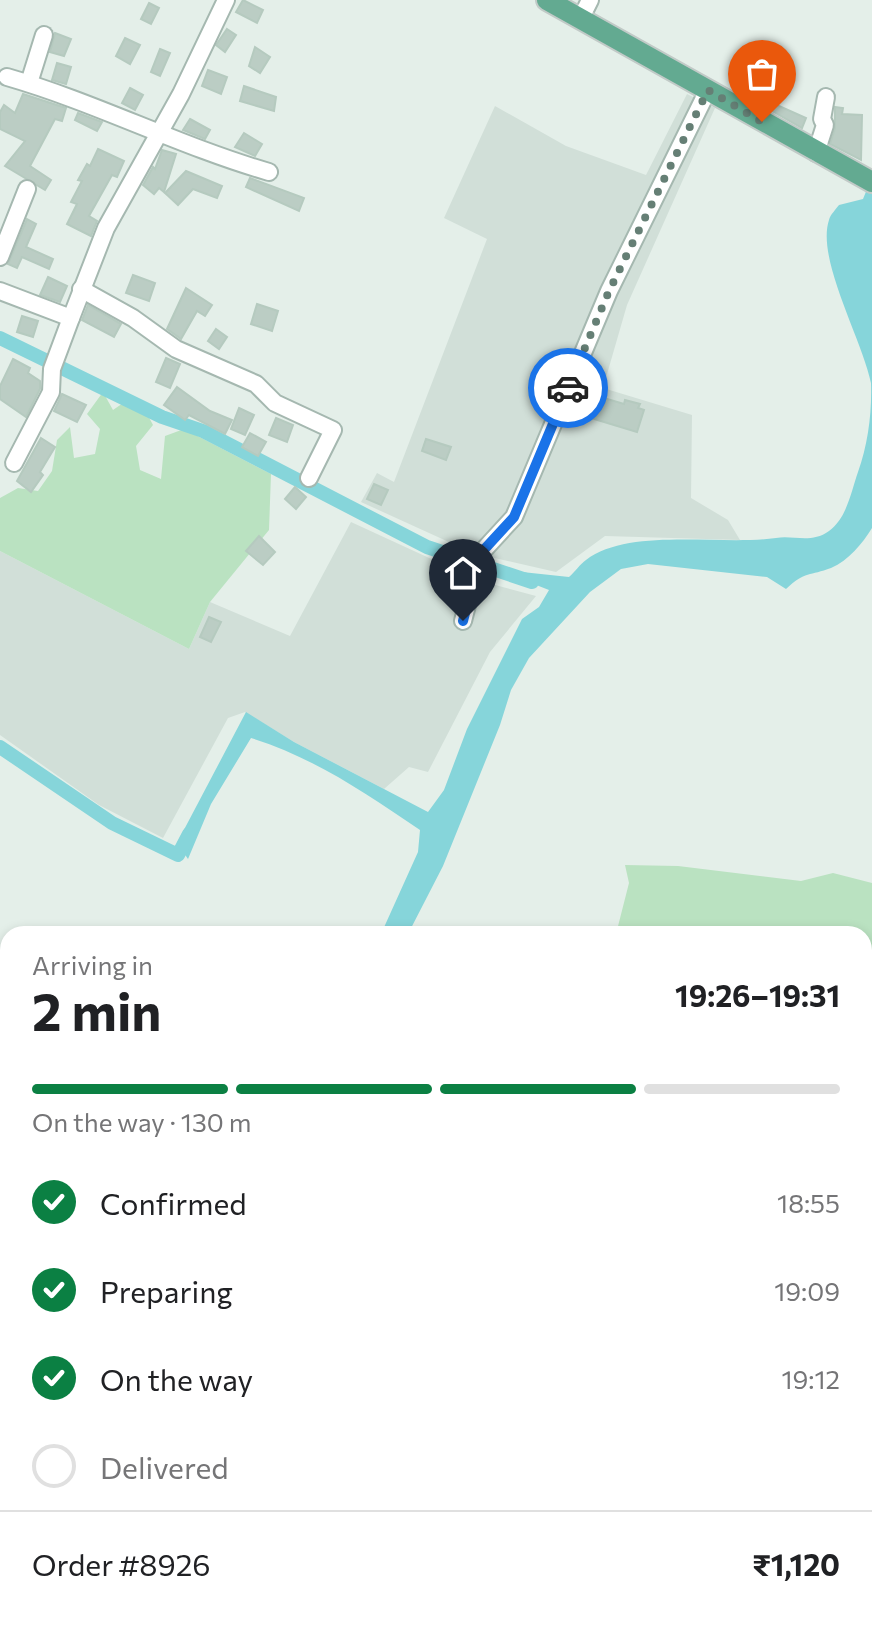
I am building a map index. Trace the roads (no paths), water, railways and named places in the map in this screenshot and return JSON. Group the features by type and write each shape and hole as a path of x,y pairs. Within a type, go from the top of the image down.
{"main road":[{"path":"547,0 867,180"}],"street":[{"path":"14,463 51,392 53,364 106,228 181,94 226,0"},
{"path":"580,20 590,0"},
{"path":"29,83 44,35"},
{"path":"7,77 108,111 202,153 269,172"},
{"path":"463,621 480,554 514,517 609,291 708,90"},
{"path":"816,153 825,125 822,119 826,97"},
{"path":"0,257 27,189"},
{"path":"81,289 133,318 176,349 256,384 275,403 333,430 309,478"},
{"path":"0,291 71,318"}],"water":[{"path":"872,177 872,528 844,561 803,577 786,589 767,577 648,564 621,569 590,592 529,658 511,690 443,866 412,926 385,926 418,852 420,830 318,766 251,738 211,804 188,859 177,843 246,712 294,742 428,812 444,790 467,729 522,619 539,607 549,590 495,569 569,577 586,560 604,550 626,544 809,538 822,535 835,526 848,504 864,450 870,417 871,383 834,277 827,236 829,220 839,205 863,199"}],"waterway":[{"path":"0,338 162,417 203,431 427,547 532,582"},
{"path":"0,747 112,823 178,855 189,834"}]}
